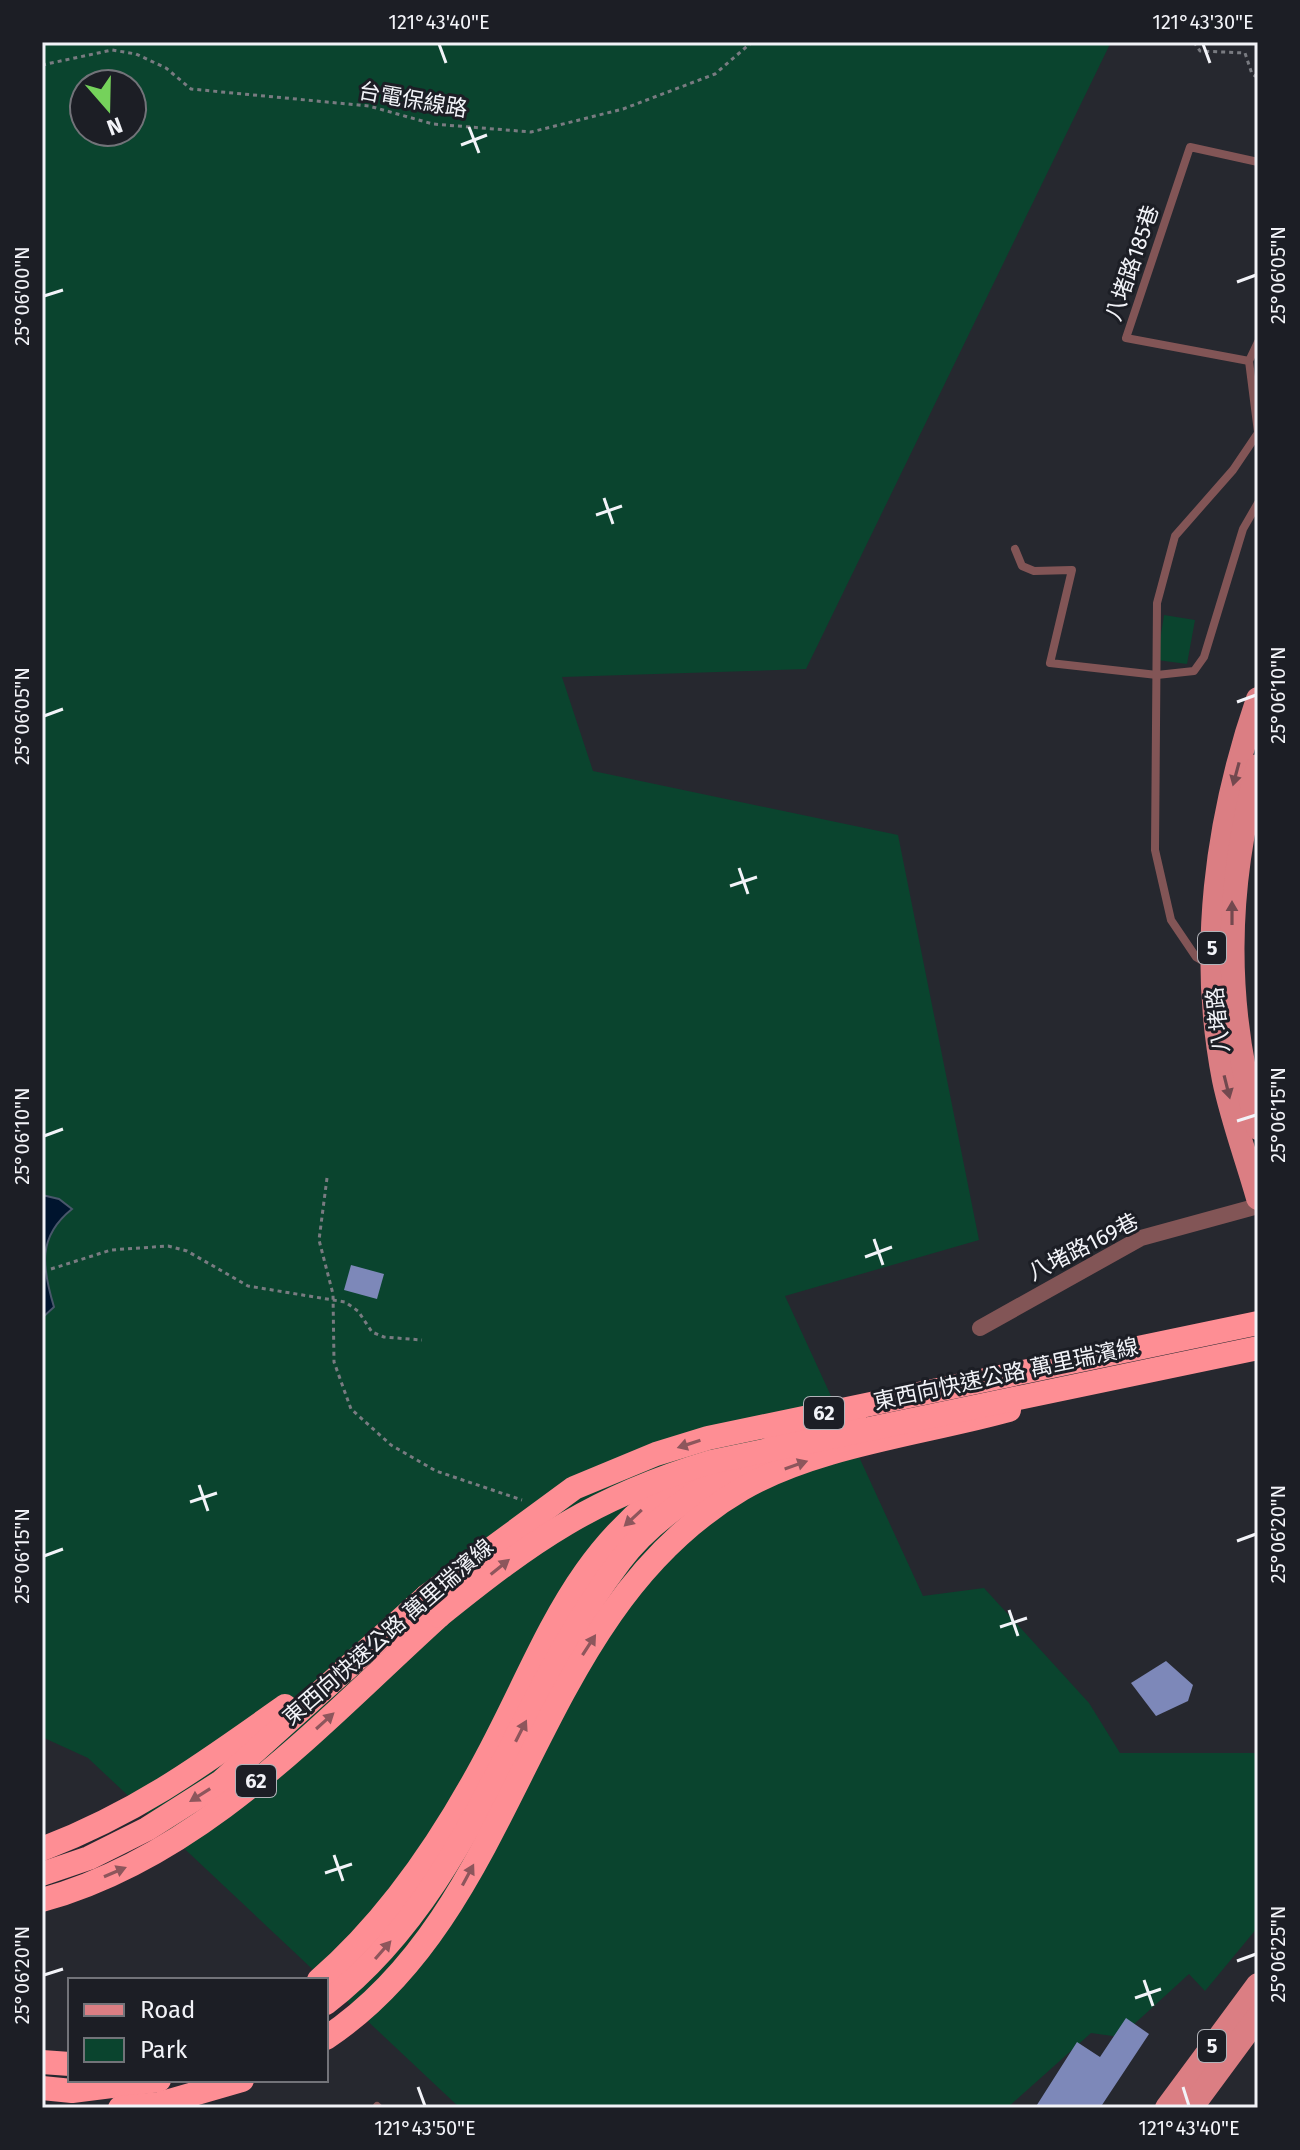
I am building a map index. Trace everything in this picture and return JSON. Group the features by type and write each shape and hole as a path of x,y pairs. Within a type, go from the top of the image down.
{"highway":[{"path":"328,2001 364,1971 414,1914 475,1821 573,1631 621,1559 660,1520 770,1448 847,1408 1258,1311"},
{"name":"東西向快速公路 萬里瑞濱線","path":"42,1900 125,1869 215,1815 290,1752 433,1606 574,1488 656,1454 708,1438 1258,1323"},
{"path":"321,1978 356,1948 409,1883 478,1774 560,1607 609,1541 672,1485 745,1440 793,1416 1258,1333"},
{"name":"東西向快速公路 萬里瑞濱線","path":"42,1874 89,1858 147,1829 221,1782 368,1646 548,1532 602,1503 660,1478 711,1462 1258,1348"},
{"path":"328,2036 400,1971 459,1891 585,1651 635,1579 669,1542 726,1499 757,1481 814,1459 1166,1366"},
{"path":"42,1849 95,1828 172,1787 368,1646"},
{"path":"42,2062 68,2064"},
{"path":"42,2088 72,2091 143,2082"},
{"path":"120,2108 159,2104 235,2082"}],"main road":[{"name":"八堵路","path":"1258,699 1232,788 1212,898 1243,1076 1258,1128"},
{"name":"八堵路","path":"1258,766 1231,899 1222,966 1224,1079 1258,1198"},
{"name":"5","path":"1167,2108 1258,1985"},
{"name":"5","path":"1191,2108 1258,2017"}],"street":[{"name":"八堵路169巷","path":"980,1328 1141,1238 1258,1206"}],"lane":[{"name":"八堵路185巷","path":"1249,361 1126,338 1190,147 1258,162"},
{"path":"1222,966 1196,957 1171,920 1155,850 1157,603 1175,536 1233,470 1258,432 1249,361 1258,342"},
{"path":"1015,549 1022,566 1034,571 1072,570 1050,663 1157,675 1194,671 1204,657 1243,529 1258,503"}],"path":[{"name":"台電保線路","path":"42,65 112,50 136,54 166,68 191,89 369,106 433,124 531,132 623,109 715,74 752,42"},
{"path":"1194,42 1200,51 1245,53 1252,74 1258,78"},
{"path":"327,1178 319,1240 333,1299 334,1362 346,1399 357,1417 391,1445 436,1471 507,1492 532,1504"},
{"path":"51,1269 111,1250 168,1246 187,1251 248,1286 333,1299 353,1306 372,1332 384,1337 422,1340"}],"green space":[{"path":"42,42 1111,42 806,669 562,677 593,771 898,835 979,1240 785,1296 923,1596 984,1588 1089,1703 1120,1753 1258,1753 1258,1927 1205,1991 1189,1974 1120,2037 1091,2033 1007,2108 460,2108 328,1984 328,1978 322,1978 88,1758 42,1737"},
{"path":"1164,615 1195,620 1187,664 1157,660"}],"water":[{"path":"42,1195 59,1199 72,1209 53,1230 48,1242 45,1266 54,1307 42,1318"}],"building":[{"path":"351,1265 384,1274 377,1299 344,1290"},
{"path":"1166,1661 1193,1685 1188,1701 1156,1716 1131,1683"},
{"path":"1126,2018 1149,2034 1100,2108 1035,2108 1077,2042 1100,2057"}]}
